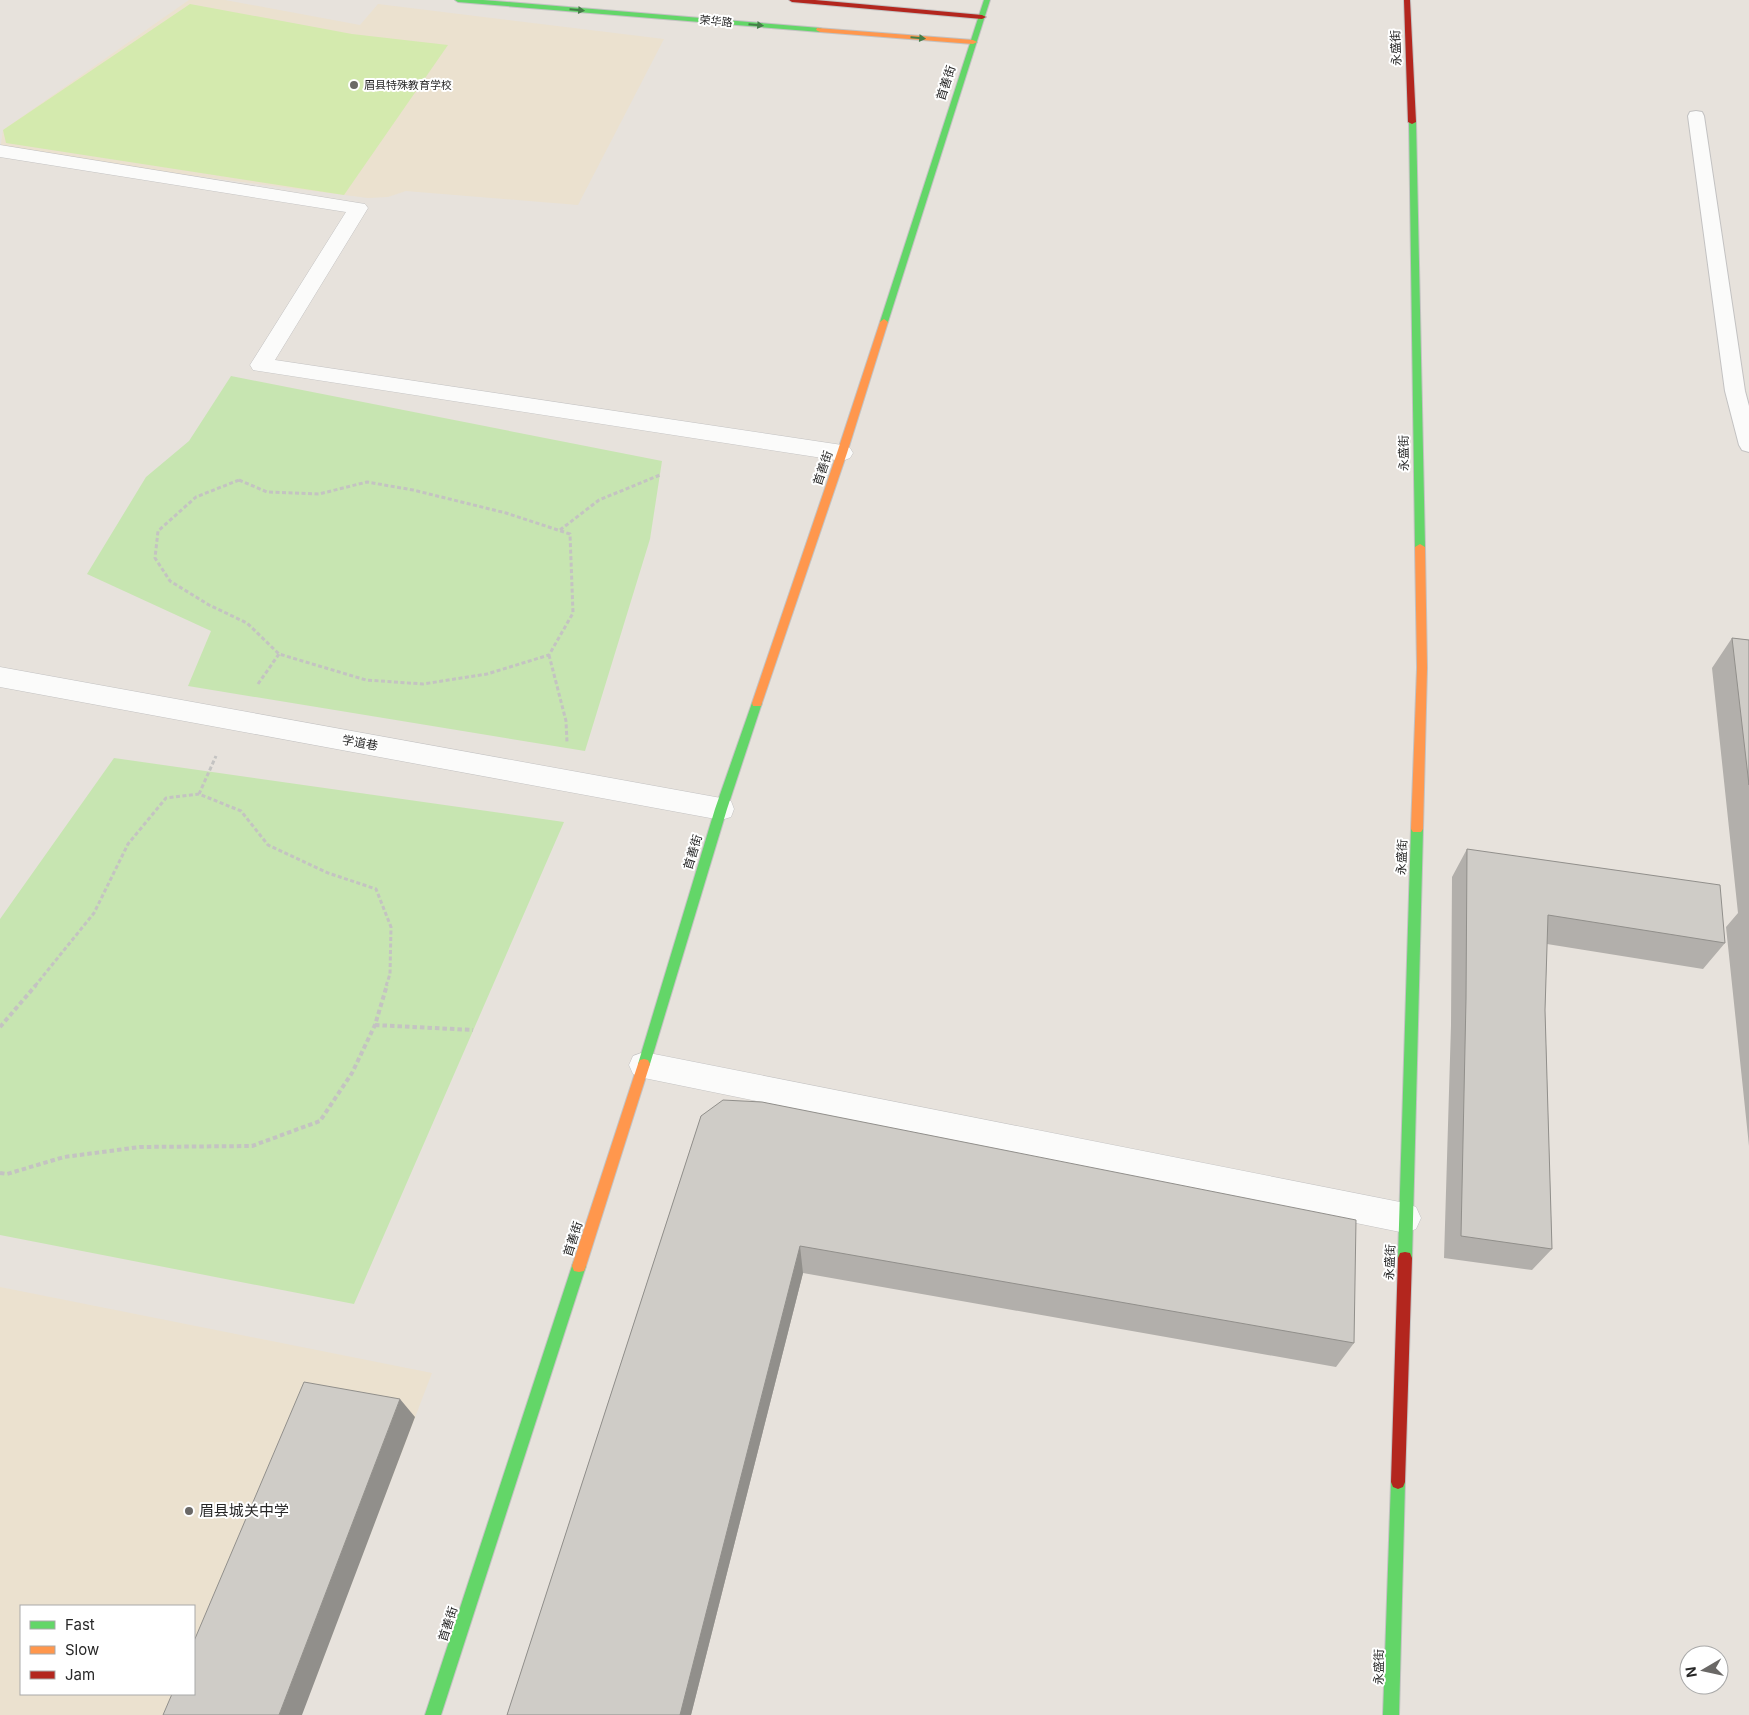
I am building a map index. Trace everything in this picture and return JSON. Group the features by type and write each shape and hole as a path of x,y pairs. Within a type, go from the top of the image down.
{"street":[{"name":"荣华路","path":"458,0 973,42"},
{"path":"792,0 982,17"},
{"name":"首善街","path":"433,1715 644,1065 721,809 842,453 987,0"},
{"name":"永盛街","path":"1391,1715 1422,668 1411,86 1407,0"},
{"path":"0,151 358,208 261,365 842,453"},
{"name":"学道巷","path":"0,676 721,809"},
{"path":"644,1065 1405,1218"}],"lane":[{"path":"1696,116 1735,391 1749,445"}],"path":[{"path":"560,530 599,500 660,475"},
{"path":"238,480 267,492 319,494 367,482 412,490 496,511 570,534 574,613 549,655 487,674 423,684 366,680 279,654 247,623 209,605 170,581 155,558 158,531 196,497 238,480"},
{"path":"232,719 279,654"},
{"path":"549,655 566,721 569,781"},
{"path":"0,1027 43,978 94,913 128,844 166,798 199,794 241,811 268,845 328,874 376,889 391,927 390,974 375,1025 352,1073 320,1122 252,1146 140,1147 64,1157 7,1174 0,1172"},
{"path":"375,1025 473,1030"}],"shaded area":[{"name":"眉县特殊教育学校","path":"189,0 225,0 360,25 378,4 664,39 578,205 406,191 388,197 368,198 0,151 3,130"},
{"name":"眉县城关中学","path":"0,1287 432,1373 301,1715 0,1715"}],"green space":[{"path":"190,4 352,34 448,45 344,195 6,143 3,130"},
{"path":"231,376 662,461 650,539 585,751 188,686 211,631 87,574 146,477 189,441"},
{"path":"114,758 564,822 354,1304 0,1235 0,919"}],"building":[{"path":"1732,638 1749,640 1749,785"},
{"path":"1467,849 1720,885 1725,943 1548,915 1545,1010 1552,1249 1461,1236"},
{"path":"723,1100 762,1102 1356,1220 1354,1343 800,1246 680,1715 507,1715 701,1116"},
{"path":"304,1382 400,1399 279,1715 163,1715 172,1695 195,1695 195,1639"}],"traffic: fast":[{"path":"458,0 820,30"},
{"path":"884,322 987,0"},
{"path":"1412,122 1420,547"},
{"path":"644,1064 721,809 757,703"},
{"path":"1405,1258 1417,829"},
{"path":"433,1715 579,1266"},
{"path":"1391,1715 1398,1482"}],"traffic: slow":[{"path":"820,30 973,42"},
{"path":"757,703 842,453 884,322"},
{"path":"1417,829 1422,668 1420,547"},
{"path":"579,1266 644,1064"}],"traffic: jam":[{"path":"792,0 982,17"},
{"path":"1407,0 1412,122"},
{"path":"1398,1482 1405,1258"}],"place":[{"name":"眉县特殊教育学校","path":"354,85"},
{"name":"眉县城关中学","path":"189,1511"}]}
